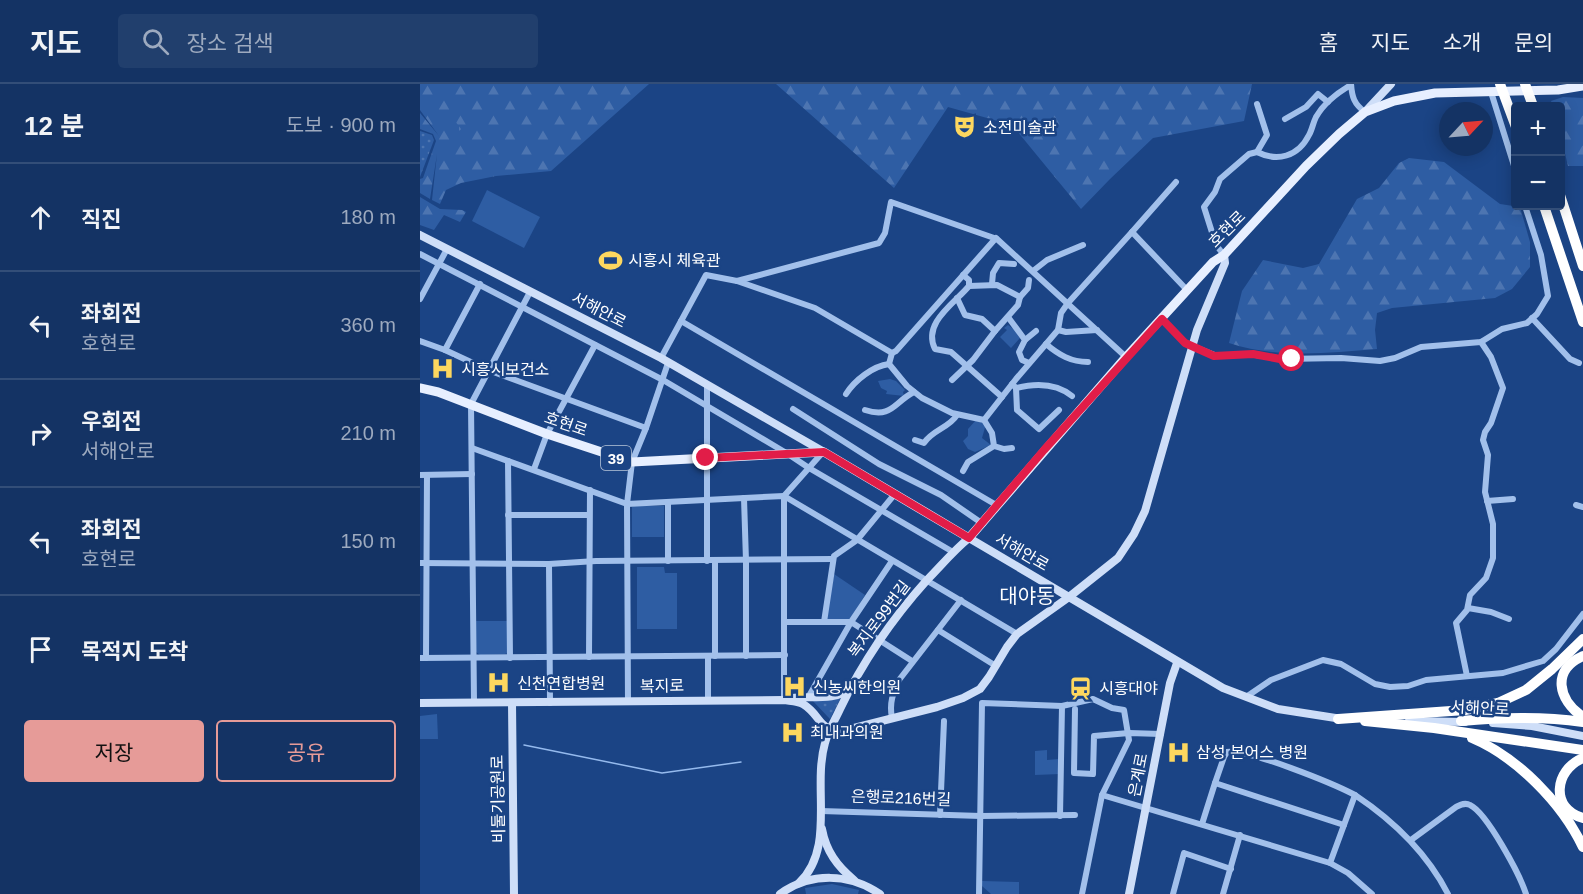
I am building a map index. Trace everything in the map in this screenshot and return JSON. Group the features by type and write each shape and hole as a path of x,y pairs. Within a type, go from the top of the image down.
{"highway":[{"path":"1500,84 1511,116"},
{"path":"1526,84 1532,102"},
{"path":"1545,210 1583,322"},
{"path":"1565,210 1583,266"},
{"path":"1338,718 1465,710 1498,704 1531,686 1583,639"},
{"path":"1583,656 1576,659 1565,670 1561,686 1567,702 1583,717"},
{"path":"1461,721 1513,716 1583,722"},
{"path":"1338,718 1434,728 1583,750"},
{"path":"1434,728 1473,738 1506,755 1541,789 1578,837 1583,847"},
{"path":"1583,758 1565,770 1559,785 1562,801 1575,815 1583,818"}],"main road":[{"name":"호현로","path":"969,538 1187,290 1224,255 1306,166 1365,112 1394,101 1435,93 1558,90 1583,86"},
{"name":"호현로","path":"420,388 632,462 824,452"},
{"name":"서해안로","path":"824,452 969,538"}],"street":[{"path":"799,884 810,873 816,859 824,745 830,729 850,729 937,707 976,691 989,677 1006,646 1017,634 1118,558 1134,534 1145,511 1193,346 1225,263 1224,255 1216,245 1204,207 1215,192 1220,178 1249,154 1257,152 1265,156 1278,157 1294,153 1309,136 1316,118 1328,102 1351,85 1356,106 1365,112 1391,84"},
{"path":"1285,119 1306,107 1318,93 1328,102"},
{"path":"1491,93 1511,159"},
{"path":"1257,104 1267,135 1257,152"},
{"path":"984,420 1058,330 1061,313 1068,303 1176,182"},
{"path":"736,281 879,243 885,233 891,202 996,238 1126,357"},
{"path":"1162,319 1185,343 1217,356 1253,354 1284,359 1341,358 1375,361 1392,359 1423,346 1481,342 1502,329 1522,325 1543,306 1548,291 1542,255 1526,210"},
{"path":"1132,232 1187,290"},
{"name":"서해안로","path":"420,235 664,361 824,452"},
{"path":"890,364 892,353 996,238"},
{"path":"1033,271 1047,260 1083,245"},
{"path":"420,299 447,249"},
{"path":"420,254 663,380 953,552"},
{"path":"992,284 993,273 999,262 1014,264"},
{"path":"628,702 627,504 632,462 663,380 664,361 681,321 706,275 736,281 815,308 892,353"},
{"path":"963,275 969,280 969,286"},
{"path":"952,380 968,366 1018,305 1020,297 1028,288 1029,280"},
{"path":"445,350 480,284"},
{"path":"1002,397 951,352 935,349 932,344 933,333 936,322 969,286 992,284 1020,297"},
{"path":"474,702 471,404 530,292"},
{"path":"957,298 965,315 982,319 995,331"},
{"path":"1008,317 1025,340"},
{"path":"1532,318 1570,359 1580,363"},
{"path":"681,321 998,506"},
{"path":"1058,330 1066,332 1097,330"},
{"path":"1029,363 1022,360 1019,352 1025,340 1036,331"},
{"path":"420,341 488,370 646,428"},
{"path":"1467,676 1456,626 1468,608 1470,595 1486,578 1493,558 1492,524 1485,485 1488,455 1483,440 1503,391 1491,357 1481,342"},
{"path":"1046,344 1069,359 1088,362"},
{"path":"534,469 547,434 595,345"},
{"path":"890,364 914,392 957,415 984,420 992,433 994,446"},
{"path":"846,394 851,386 864,375 882,365 890,364"},
{"path":"707,385 707,561"},
{"path":"1014,386 1052,386 1072,396"},
{"path":"1014,386 1017,410 1039,429 1059,410"},
{"path":"865,410 880,413 891,411 903,398 914,392"},
{"path":"793,409 879,464 941,495 982,525"},
{"path":"915,440 920,444 924,443 929,435 953,422 957,415"},
{"path":"963,471 968,462 994,446 1004,449 1011,448"},
{"path":"472,448 627,504 784,496 1017,634"},
{"path":"824,452 784,496 784,700 809,696 840,696 849,689"},
{"path":"508,461 510,658"},
{"path":"472,474 424,475 423,658 785,655"},
{"path":"589,657 590,490"},
{"path":"824,622 834,556 857,540 894,495"},
{"path":"744,498 746,656"},
{"path":"1487,501 1513,499"},
{"path":"668,502 668,561"},
{"path":"508,515 589,515"},
{"name":"서해안로","path":"969,538 1177,663 1223,688 1278,709 1338,718 1461,721 1532,726 1583,736"},
{"name":"복지로99번길","path":"830,729 849,689 878,640 927,580 969,538"},
{"path":"423,563 549,564 833,559"},
{"path":"715,561 716,656"},
{"path":"809,696 851,622 892,561"},
{"path":"549,564 552,658 550,703"},
{"path":"892,718 890,709 892,694 899,680 961,600"},
{"path":"1468,608 1491,612 1509,619"},
{"path":"1246,697 1271,680 1323,660 1341,664 1375,684 1390,687 1426,680 1498,674 1539,663 1556,649 1583,614"},
{"path":"785,622 851,622 912,661"},
{"path":"938,630 996,666"},
{"path":"708,657 708,700"},
{"name":"은계로","path":"1129,894 1170,683 1177,663"},
{"path":"1170,683 1179,674 1191,670"},
{"path":"980,894 982,704 1062,706 1093,699 1109,707 1125,710 1129,740 1102,795 1082,894"},
{"name":"복지로","path":"420,704 784,700 803,704 830,729"},
{"name":"비둘기공원로","path":"512,703 514,894"},
{"path":"1060,816 1062,706"},
{"path":"1075,709 1074,773 1093,774 1094,736 1129,733 1161,734"},
{"path":"940,815 944,721"},
{"path":"1202,824 1224,757 1227,752 1234,751 1321,778 1372,806 1411,840 1434,869 1448,894"},
{"path":"1215,783 1344,825"},
{"path":"1102,795 1330,863 1348,873 1372,894"},
{"path":"1330,863 1355,795"},
{"path":"1411,840 1456,807 1463,804 1470,805 1479,813 1509,854 1526,894"},
{"name":"은행로216번길","path":"820,811 981,816 1075,815"},
{"path":"820,822 826,844 834,860 857,882 880,894"},
{"path":"1223,894 1240,835"},
{"path":"1173,894 1184,853 1231,869"},
{"path":"780,894 799,884 827,877 857,882"}],"green space":[{"path":"420,84 649,84 551,171 496,176 461,183 446,190 440,204 432,200 437,154 430,199 420,193 420,179 423,178 436,141 433,134 420,129 420,113 439,136 420,110"},
{"path":"776,84 1252,84 1244,121 1153,138 1081,209 1012,125 948,107 894,188"},
{"path":"1563,97 1583,98 1583,166 1568,166 1565,154 1565,102 1551,101"},
{"path":"450,121 455,121 461,129 457,135 450,133 448,126"},
{"path":"420,131 432,135 434,140 420,177"},
{"path":"1409,158 1444,162 1500,204 1511,206 1511,210 1521,210 1530,242 1530,267 1512,289 1495,298 1392,308 1377,313 1375,330 1377,349 1302,354 1266,351 1229,343 1242,291 1263,260 1303,268 1319,264 1357,199 1379,188 1399,163"},
{"path":"487,190 540,217 524,248 472,221"},
{"path":"420,197 440,209 466,212 460,222 444,215 434,230 420,225"},
{"path":"1008,325 1020,338 1011,348 1000,337 1007,330 1004,328"},
{"path":"890,379 896,381 905,390 904,396 886,394 887,391 881,388 878,381"},
{"path":"976,420 986,424 982,438 991,445 975,452 968,449 963,441 968,436 968,429"},
{"path":"664,506 664,537 632,537 632,507"},
{"path":"637,567 664,567 665,573 677,573 677,629 637,629"},
{"path":"834,574 865,595 850,620 826,620"},
{"path":"476,621 507,621 508,653 480,655 476,652"},
{"path":"811,699 840,699 830,719"},
{"path":"437,714 438,739 420,739 420,716"},
{"path":"1047,750 1047,760 1059,759 1060,774 1035,775 1035,751"},
{"path":"982,881 1019,882 1019,894 991,894 982,886"},
{"path":"832,884 859,890 858,894 806,894 805,888"}],"waterway":[{"path":"524,745 662,773 741,762"}],"place":[{"name":"소전미술관","path":"965,127"},
{"name":"시흥시 체육관","path":"610,260"},
{"name":"시흥시보건소","path":"443,369"},
{"name":"신천연합병원","path":"499,683"},
{"name":"신농씨한의원","path":"795,687"},
{"name":"시흥대야","path":"1081,688"},
{"name":"최내과의원","path":"792,732"},
{"name":"삼성 본어스 병원","path":"1178,752"}],"district":[{"name":"대야동","path":"1027,596"}],"route":[{"path":"706,458 824,452 969,538 1044,450 1162,319 1185,343 1214,356 1238,353 1292,359"}]}
